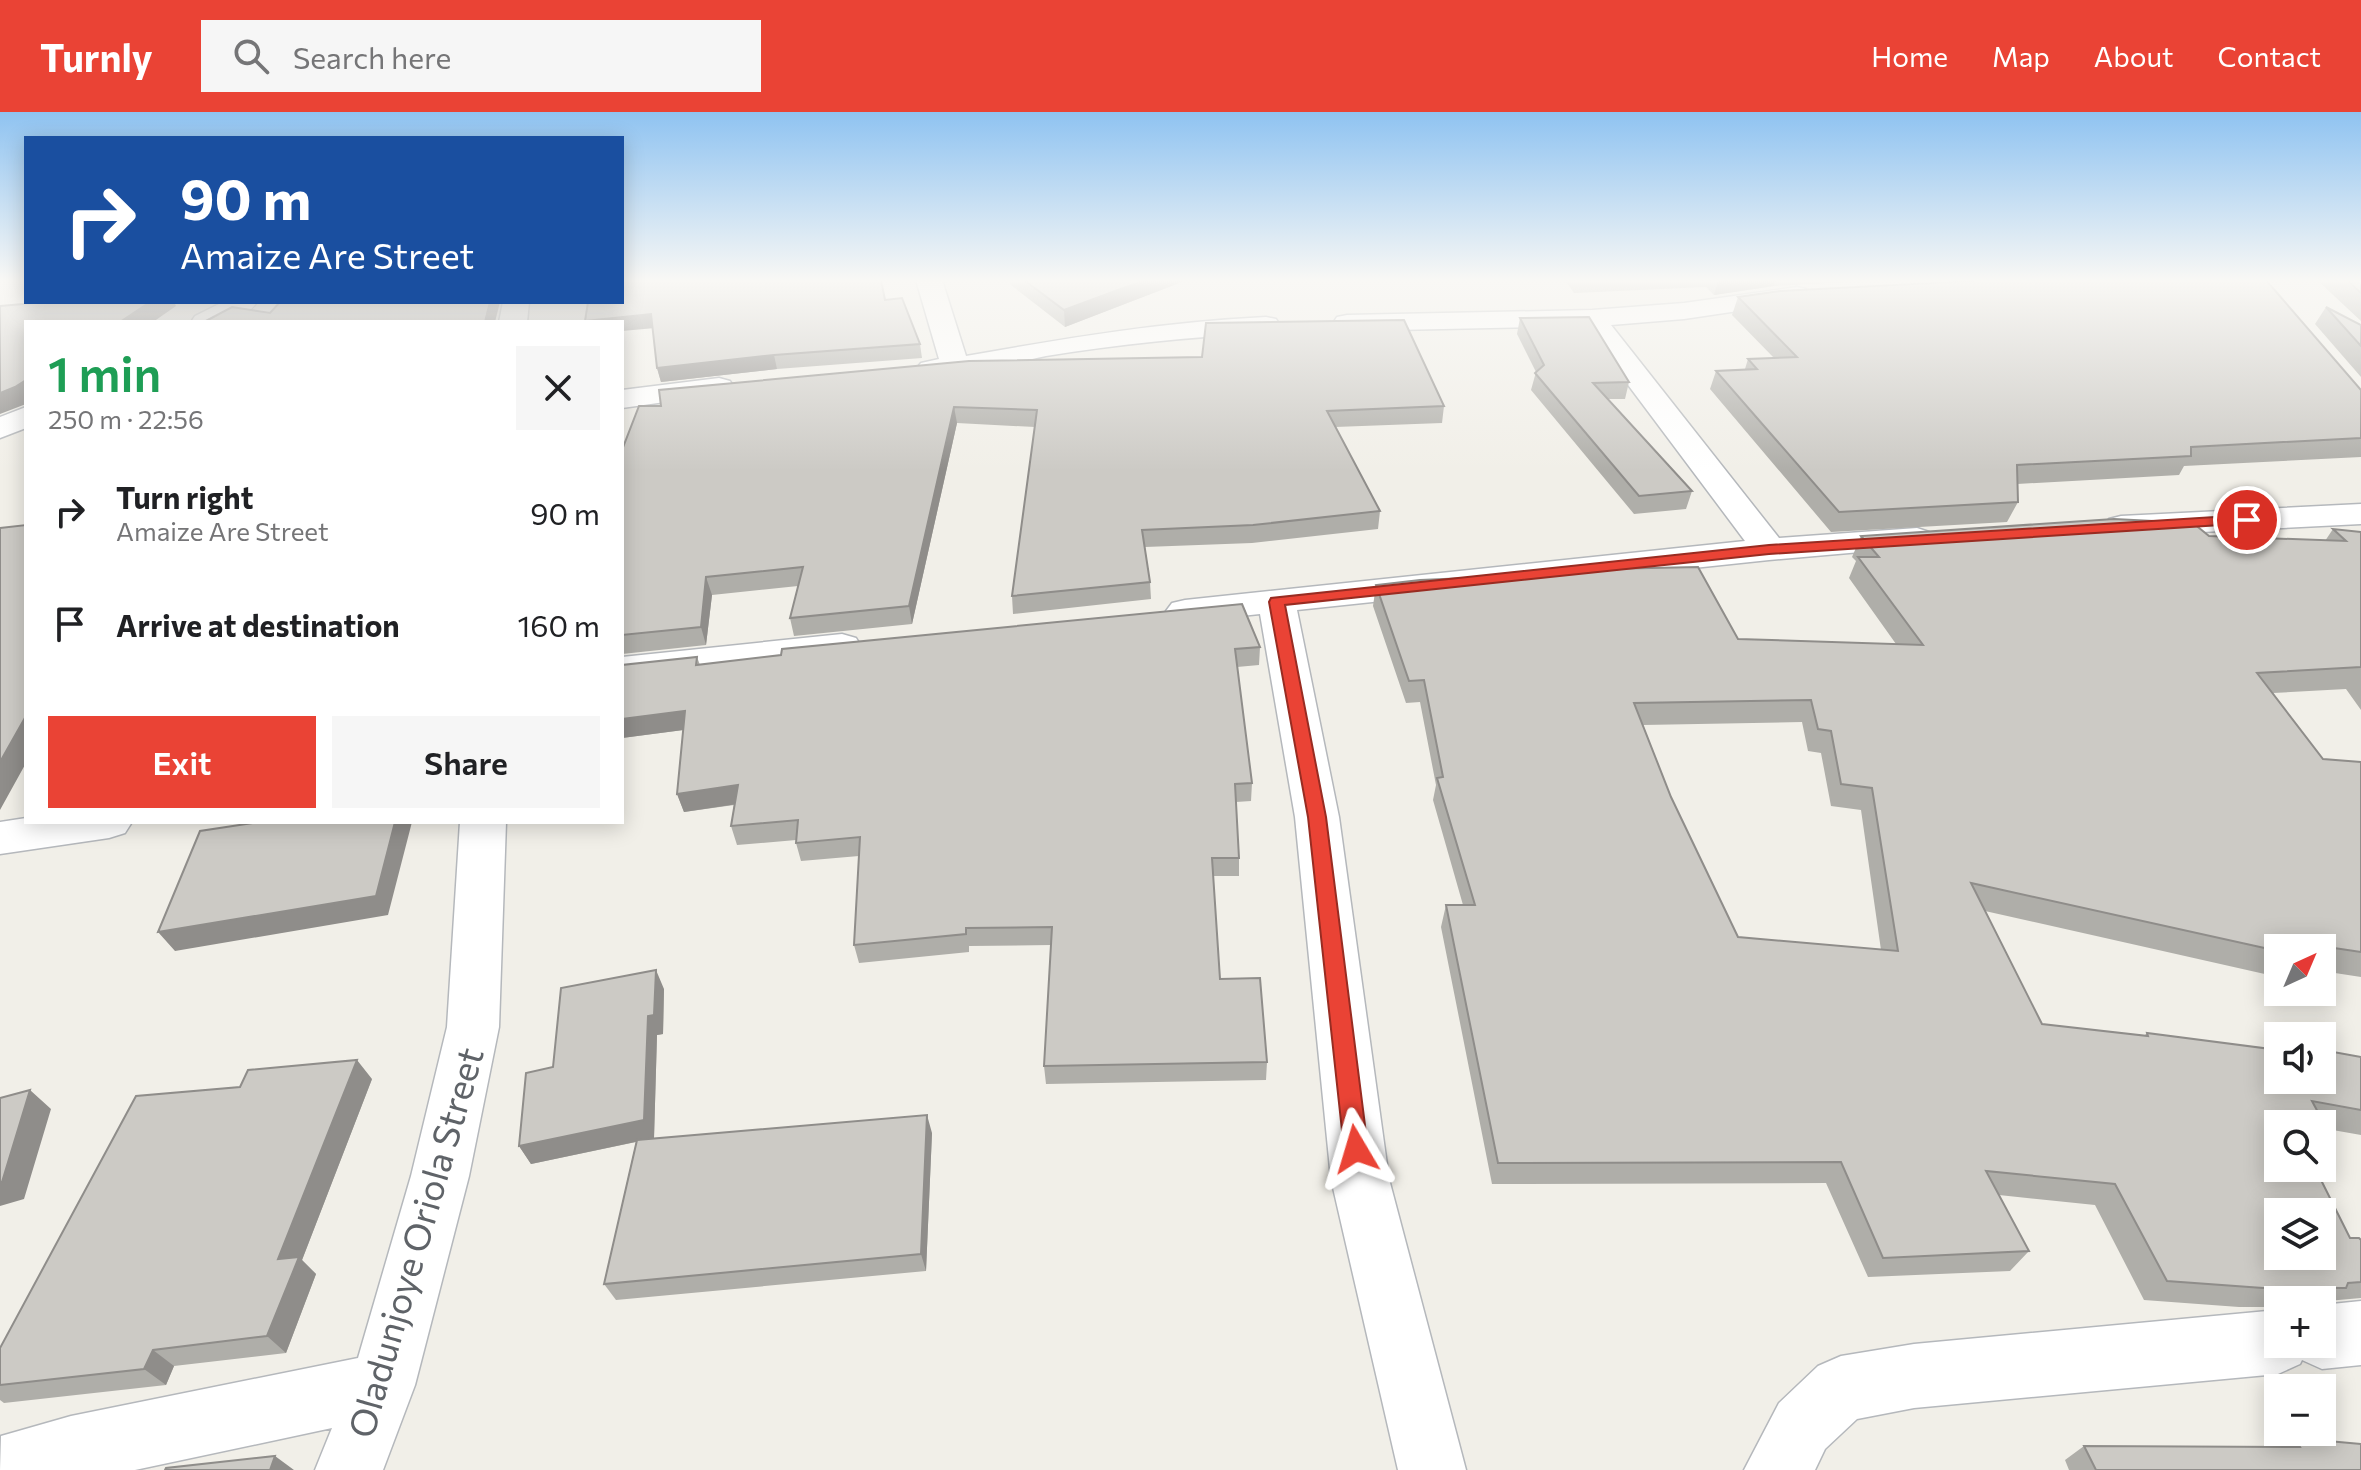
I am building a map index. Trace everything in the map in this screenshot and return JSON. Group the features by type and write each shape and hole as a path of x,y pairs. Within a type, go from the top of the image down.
{"street":[{"path":"948,343 956,368"},
{"path":"911,371 956,368 1078,343"},
{"path":"1611,343 1769,549"},
{"path":"624,399 746,384"},
{"path":"0,429 24,417"},
{"path":"2086,528 2361,514"},
{"path":"1152,614 1769,549 1943,538"},
{"path":"1277,602 1317,817 1360,1179 1432,1470"},
{"path":"624,669 871,643"},
{"path":"0,838 95,824"},
{"name":"Oladunjoye Oriola Street","path":"349,1470 382,1385 440,1176 473,1027 483,824"},
{"path":"2336,1336 2361,1333"},
{"path":"1778,1470 1802,1426 1841,1389 1914,1376 2264,1343"},
{"path":"1,1470 71,1450 382,1385"}],"building":[{"path":"0,343 24,343 24,381 0,393"},
{"path":"654,343 920,344 774,355 657,368"},
{"path":"1204,343 1415,343 1444,406 1327,411 1380,511 1253,525 1142,530 1150,582 1012,596 1037,410 954,407 909,606 790,618 803,567 706,577 701,627 624,635 624,445 639,406 661,406 659,390 969,361 1202,357"},
{"path":"1533,343 1605,343 1629,382 1593,383 1692,491 1639,496 1535,373 1544,365"},
{"path":"1784,343 2321,343 2361,390 2361,438 2191,447 2191,456 2017,465 2018,502 1839,512 1716,371 1757,369 1748,359 1797,357"},
{"path":"2114,519 2193,523 2209,536 2346,541 2333,529 2361,532 2361,667 2257,673 2323,759 2361,762 2361,952 2336,948 2336,934 2264,934 2264,948 1971,883 2042,1024 2148,1036 2147,1033 2264,1048 2264,1094 2336,1094 2336,1052 2361,1057 2361,1110 2312,1101 2317,1110 2264,1110 2264,1182 2322,1182 2330,1198 2264,1198 2264,1270 2336,1270 2336,1210 2350,1238 2361,1240 2361,1282 2348,1283 2346,1288 2263,1288 2167,1281 2115,1184 1986,1171 2029,1251 1883,1258 1841,1162 1498,1163 1446,905 1475,905 1437,778 1443,777 1424,680 1409,681 1376,585 1560,574 1557,570 1698,567 1738,639 1923,645 1858,557 1879,557 1861,536","holes":["1811,700 1818,729 1831,731 1841,784 1872,788 1898,951 1738,937 1671,797 1634,703"]},
{"path":"24,525 24,720 0,762 0,528"},
{"path":"1242,604 1260,647 1235,649 1252,783 1235,784 1239,858 1212,858 1220,979 1260,978 1267,1062 1044,1066 1052,927 966,928 966,934 854,945 860,837 796,843 798,820 731,826 738,785 677,794 685,711 624,719 624,665 697,657 696,665 781,655 782,649"},
{"path":"247,824 394,824 376,896 158,932 200,831"},
{"path":"656,970 654,1015 648,1016 644,1120 519,1146 526,1073 553,1067 561,988"},
{"path":"357,1060 278,1259 299,1257 267,1336 153,1350 144,1369 0,1385 0,1348 136,1096 240,1087 248,1070"},
{"path":"30,1090 2,1182 0,1182 0,1098"},
{"path":"927,1115 921,1254 604,1284 637,1140"},
{"path":"2336,1442 2361,1444 2361,1470 2096,1470 2084,1446 2336,1446"},
{"path":"275,1456 270,1470 165,1470 166,1468"}],"route":[{"path":"1356,1149 1317,817 1277,602 1769,549 2247,520"}]}
